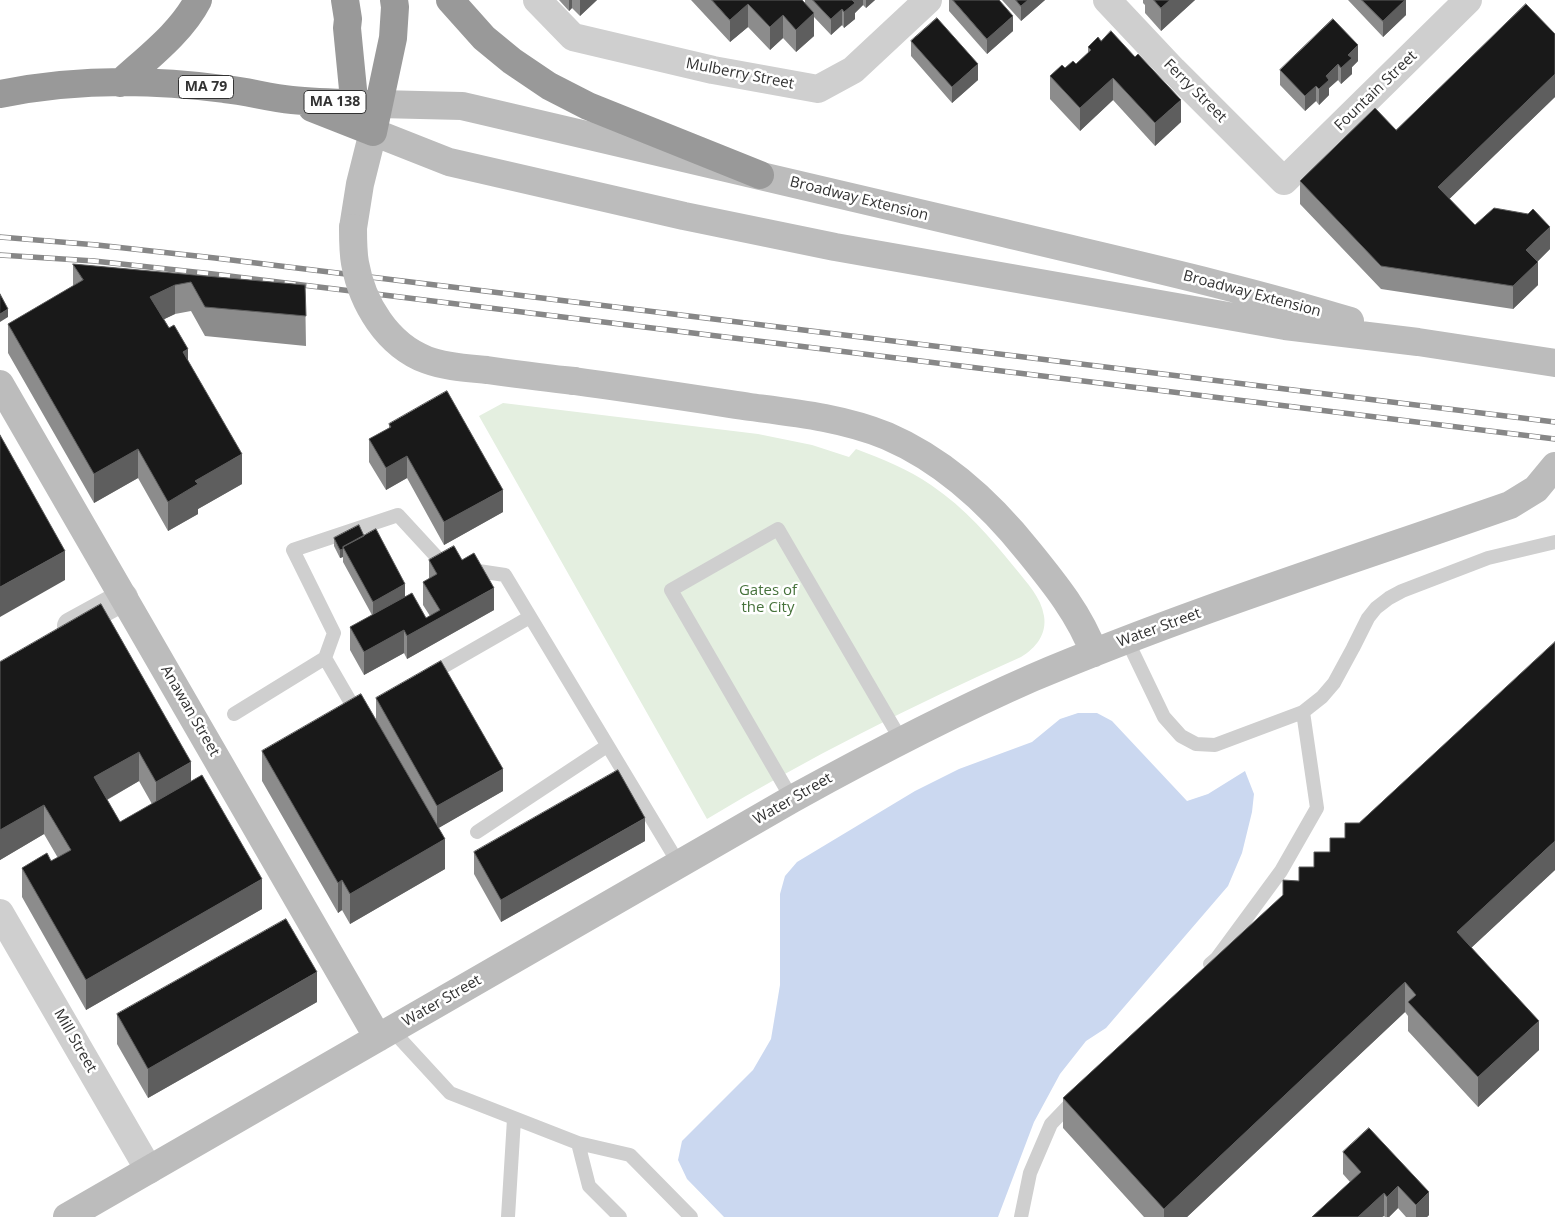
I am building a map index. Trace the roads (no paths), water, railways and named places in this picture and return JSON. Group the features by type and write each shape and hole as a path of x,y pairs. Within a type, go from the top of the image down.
{"highway":[{"path":"120,83 171,36 198,0"},
{"path":"345,0 348,19 347,28 366,116"},
{"path":"366,116 393,38 394,0"},
{"path":"450,0 484,38 512,61 549,86 588,106 760,175"},
{"name":"Broadway Extension","path":"0,94 50,86 156,83 224,88 366,116"}],"street":[{"name":"Mulberry Street","path":"537,0 573,37 713,70 818,90 853,70 928,0"},
{"name":"Ferry Street","path":"1107,0 1173,70 1284,181"},
{"name":"Fountain Street","path":"1284,181 1468,0"},
{"name":"Broadway Extension","path":"366,116 462,106 760,175 1289,302 1418,342"},
{"name":"Broadway Extension","path":"366,116 449,162 666,212 835,247 1284,326 1418,342 1555,363"},
{"path":"366,116 360,184 353,228 355,262 365,297 384,329 396,341 426,359 458,367 574,381 816,416 864,428 888,437 956,476 1008,527 1072,607 1088,636 1094,653"},
{"name":"Anawan Street","path":"0,384 124,597 385,1034"},
{"name":"Water Street","path":"67,1217 792,799 902,740 1000,693 1127,640 1510,505 1536,490 1555,466"},
{"path":"53,636 124,597"},
{"name":"Mill Street","path":"0,913 149,1170"}],"lane":[{"path":"234,714 325,658 334,633 292,550 398,514 445,566 505,575 679,864"},
{"path":"792,799 671,590 778,529 902,740"},
{"path":"1127,640 1164,717 1181,736 1196,744 1215,745 1303,712 1322,697 1334,682 1368,618 1376,608 1389,598 1402,591 1488,558 1540,544 1555,542"},
{"path":"418,681 530,617"},
{"path":"325,658 358,715"},
{"path":"1202,971 1217,958 1281,871 1317,808 1303,712"},
{"path":"477,832 607,746"},
{"path":"385,1034 450,1093 578,1143 630,1155 691,1217"},
{"path":"1021,1217 1030,1173 1051,1124 1084,1089"},
{"path":"508,1217 514,1119"},
{"path":"578,1143 588,1186 620,1217"}],"water":[{"path":"1078,713 1097,713 1112,721 1187,801 1208,794 1245,771 1254,794 1252,812 1242,853 1228,886 1106,1028 1086,1041 1060,1074 1034,1122 998,1217 724,1217 687,1179 678,1160 682,1141 753,1070 771,1039 780,985 780,894 785,876 797,862 915,791 959,769 1032,742 1060,719"}],"railway":[{"path":"0,237 215,258 1555,422"},
{"path":"0,255 94,261 213,274 1555,439"}],"park label":[{"name":"Gates of the City","path":"768,600"}]}
